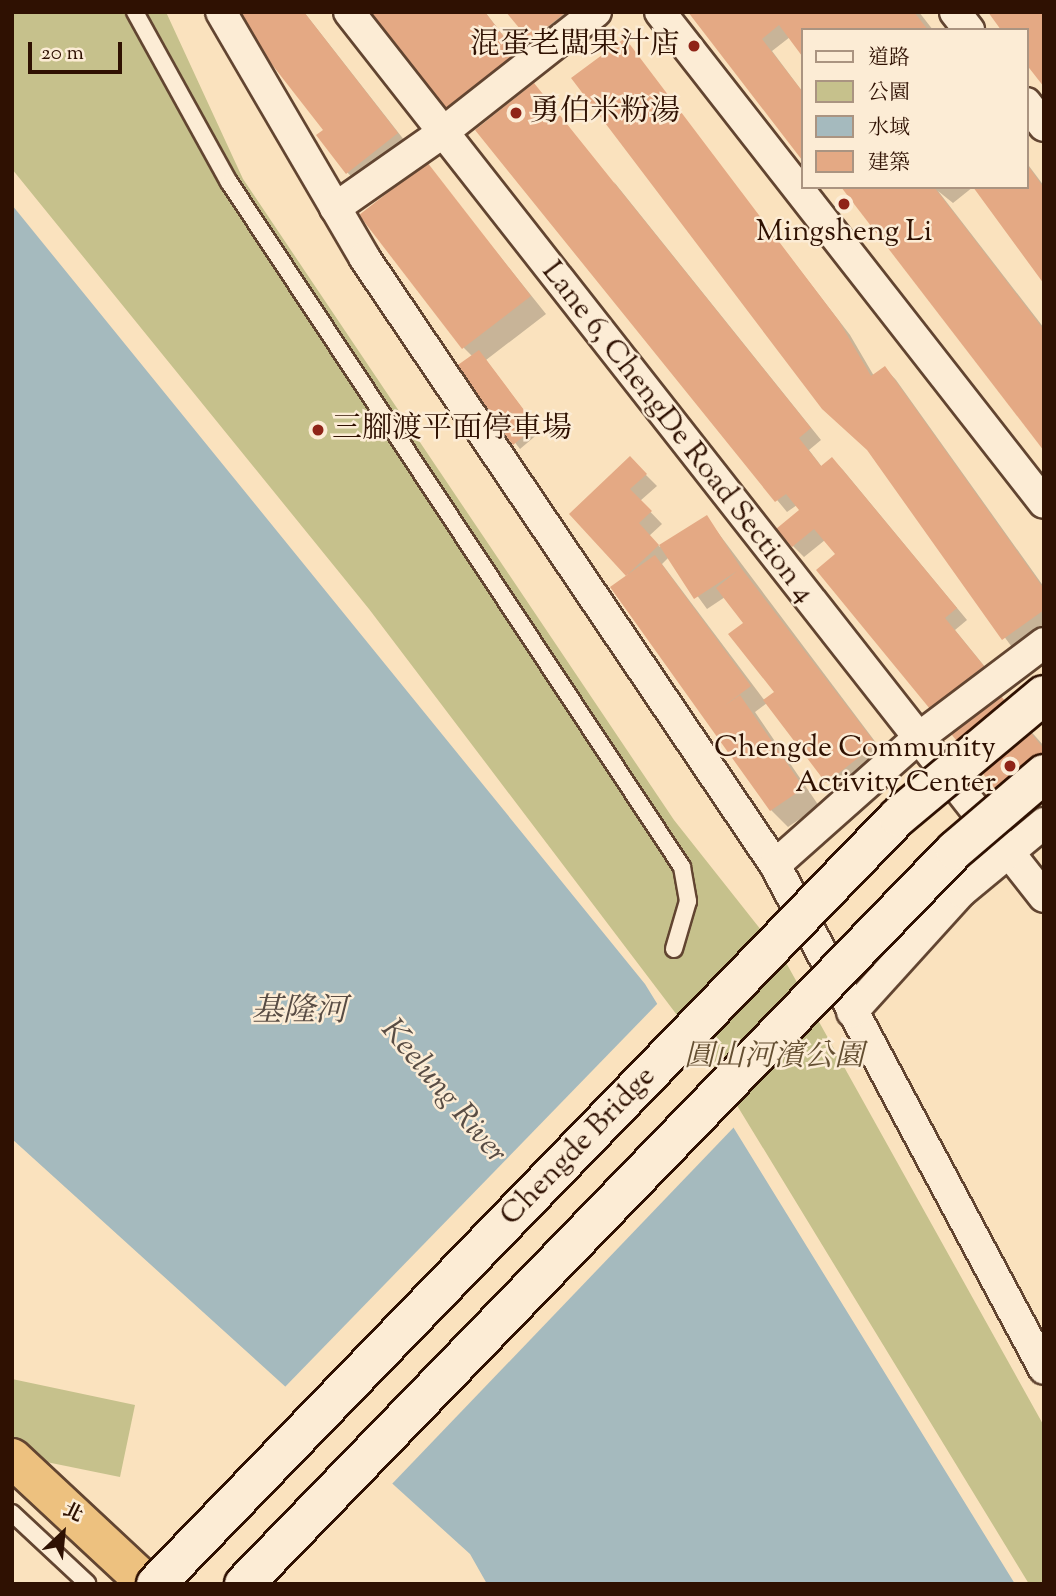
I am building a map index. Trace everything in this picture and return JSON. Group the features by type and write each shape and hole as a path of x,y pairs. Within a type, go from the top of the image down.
{"highway":[{"path":"12,1458 147,1584"}],"main road":[{"name":"Chengde Bridge","path":"156,1584 898,817 1044,695"},
{"path":"244,1584 955,850 1044,774"}],"street":[{"path":"221,12 335,208 775,865 1044,1369"},
{"name":"Lane 6, ChengDe Road Section 4","path":"349,12 917,740 1044,897"},
{"path":"335,208 442,133 596,12"},
{"path":"660,12 1044,503"},
{"path":"955,12 967,28"},
{"path":"1028,105 1044,125"},
{"path":"775,865 917,740 1044,643"},
{"path":"852,1012 961,892 1044,823"}],"lane":[{"path":"135,12 229,182 682,867 688,901 674,949"},
{"path":"12,1513 87,1583"}],"green space":[{"name":"圓山河濱公園","path":"12,12 166,12 243,179 674,820 784,959 1044,1426 1044,1584 1029,1584 702,1048 369,609 12,169"},
{"path":"12,1379 135,1405 120,1477 12,1455"}],"water":[{"name":"基隆河","path":"12,205 645,984 1015,1584 487,1584 470,1554 12,1139"}],"pier":[{"path":"660,1001 736,1125 390,1486 283,1389"}],"building":[{"path":"231,12 304,12 398,133 346,174 316,135 323,130"},
{"path":"371,12 485,12 517,54 446,108"},
{"path":"506,12 566,12 530,41"},
{"path":"688,12 914,12 926,28 800,28 800,53 779,25 762,39 800,88 800,157"},
{"path":"988,12 1044,12 1044,87 1028,67 1028,28 1000,28"},
{"path":"625,38 839,321 871,376 885,366 1044,589 1044,610 1002,640 867,450 822,409 571,78"},
{"path":"534,83 811,428 799,438 821,466 832,457 957,608 945,618 984,666 930,709 816,570 835,554 814,529 792,547 776,529 799,510 786,494 775,502 475,130"},
{"path":"427,162 531,296 462,349 359,215"},
{"path":"1028,166 1044,188 1044,284 974,189 1028,189"},
{"path":"843,189 936,189 1044,330 1044,451"},
{"path":"479,350 536,426 513,445 497,425 515,410 496,423 455,367"},
{"path":"630,456 647,474 630,489 652,511 639,523 659,545 626,576 569,514"},
{"path":"707,515 741,568 876,744 826,783 763,700 774,692 728,634 743,623 716,588 737,571 694,599 659,545"},
{"path":"655,555 751,686 724,706 740,695 804,788 770,811 610,587"},
{"name":"Chengde Community Activity Center","path":"997,691 1044,749 1044,783 1011,809 948,730"}],"place":[{"name":"混蛋老闆果汁店","path":"694,46"},
{"name":"勇伯米粉湯","path":"516,113"},
{"name":"Mingsheng Li","path":"844,204"},
{"name":"三腳渡平面停車場","path":"318,430"},
{"name":"Chengde Community Activity Center","path":"1010,766"}],"water label":[{"name":"Keelung River","path":"443,1092"}]}
